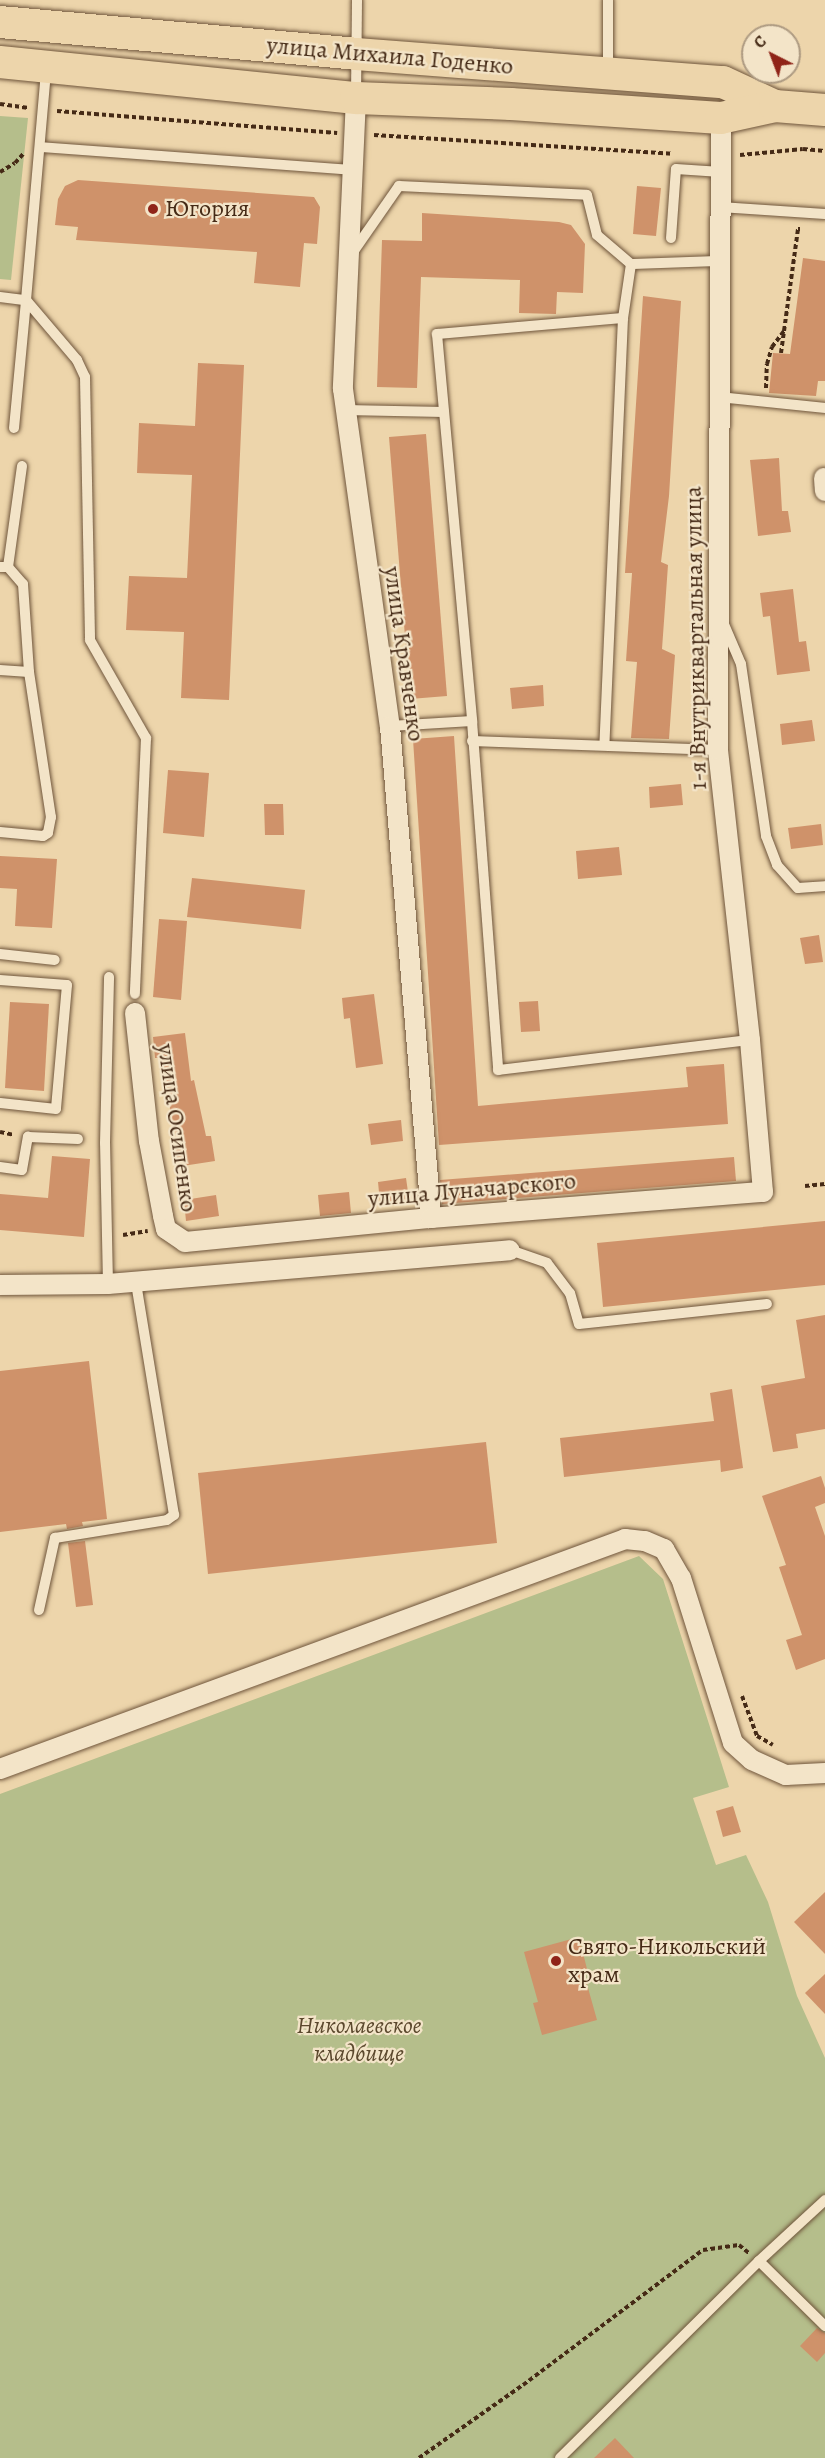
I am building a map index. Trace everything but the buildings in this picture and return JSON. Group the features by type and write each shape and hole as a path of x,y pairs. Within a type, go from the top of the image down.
{"main road":[{"name":"улица Михаила Годенко","path":"0,22 356,54 723,82 775,106"},
{"name":"улица Михаила Годенко","path":"0,62 356,98 511,104 721,118 775,106 825,110"}],"street":[{"name":"улица Кравченко","path":"356,98 343,347 345,410 390,726 431,1218"},
{"name":"1-я Внутриквартальная улица","path":"721,118 718,750 750,1040 763,1192"},
{"path":"824,478 825,490"},
{"name":"улица Осипенко","path":"135,1003 149,1141 166,1229 185,1242"},
{"name":"улица Луначарского","path":"185,1242 431,1218 763,1192"},
{"path":"0,1285 108,1284 510,1250"},
{"path":"0,1769 625,1539 645,1541 664,1549 681,1578 733,1743 752,1760 786,1775 825,1773"}],"lane":[{"path":"356,98 357,0"},
{"path":"608,73 609,2"},
{"path":"14,428 44,110 46,67"},
{"path":"40,147 352,170"},
{"path":"671,238 676,169 721,165"},
{"path":"347,260 399,186 587,195 597,235 631,264 719,261"},
{"path":"720,207 825,214"},
{"path":"604,745 623,318 631,264"},
{"path":"0,297 26,300 77,360 85,377 90,640 146,738 135,1003"},
{"path":"623,318 437,334 472,721 498,1070 750,1040"},
{"path":"719,397 825,408"},
{"path":"345,410 444,412"},
{"path":"0,832 43,836 48,833 51,817 29,672 23,584 4,567 22,465"},
{"path":"720,614 741,664 766,837 777,865 798,888 825,886"},
{"path":"0,670 29,672"},
{"path":"390,726 472,721"},
{"path":"472,741 718,750"},
{"path":"0,954 55,960"},
{"path":"108,1284 105,1143 109,977"},
{"path":"0,980 66,985 56,1109 0,1103"},
{"path":"0,1167 22,1170 28,1137 78,1139"},
{"path":"510,1250 547,1263 570,1293 579,1324 767,1304"},
{"path":"39,1610 55,1538 167,1520 174,1515 175,1508 136,1282"},
{"path":"560,2458 759,2261 825,2200"},
{"path":"759,2261 825,2326"}],"path":[{"path":"0,104 44,110 354,134 674,154"},
{"path":"721,165 803,149 825,151"},
{"path":"781,353 798,229 807,230"},
{"path":"765,395 767,364 772,347 784,330"},
{"path":"805,1186 825,1184"},
{"path":"108,1237 166,1229"},
{"path":"740,1692 757,1736 776,1746"},
{"path":"419,2458 523,2385 703,2250 740,2245 759,2261"}],"green space":[{"path":"0,116 28,118 11,280 0,279"},
{"name":"Николаевское кладбище","path":"639,1556 663,1579 729,1787 693,1798 716,1865 746,1855 768,1902 797,1996 825,2058 825,2458 0,2458 0,1794"}],"place":[{"name":"Югория","path":"153,209"},
{"name":"Свято-Никольский храм","path":"556,1961"}]}
